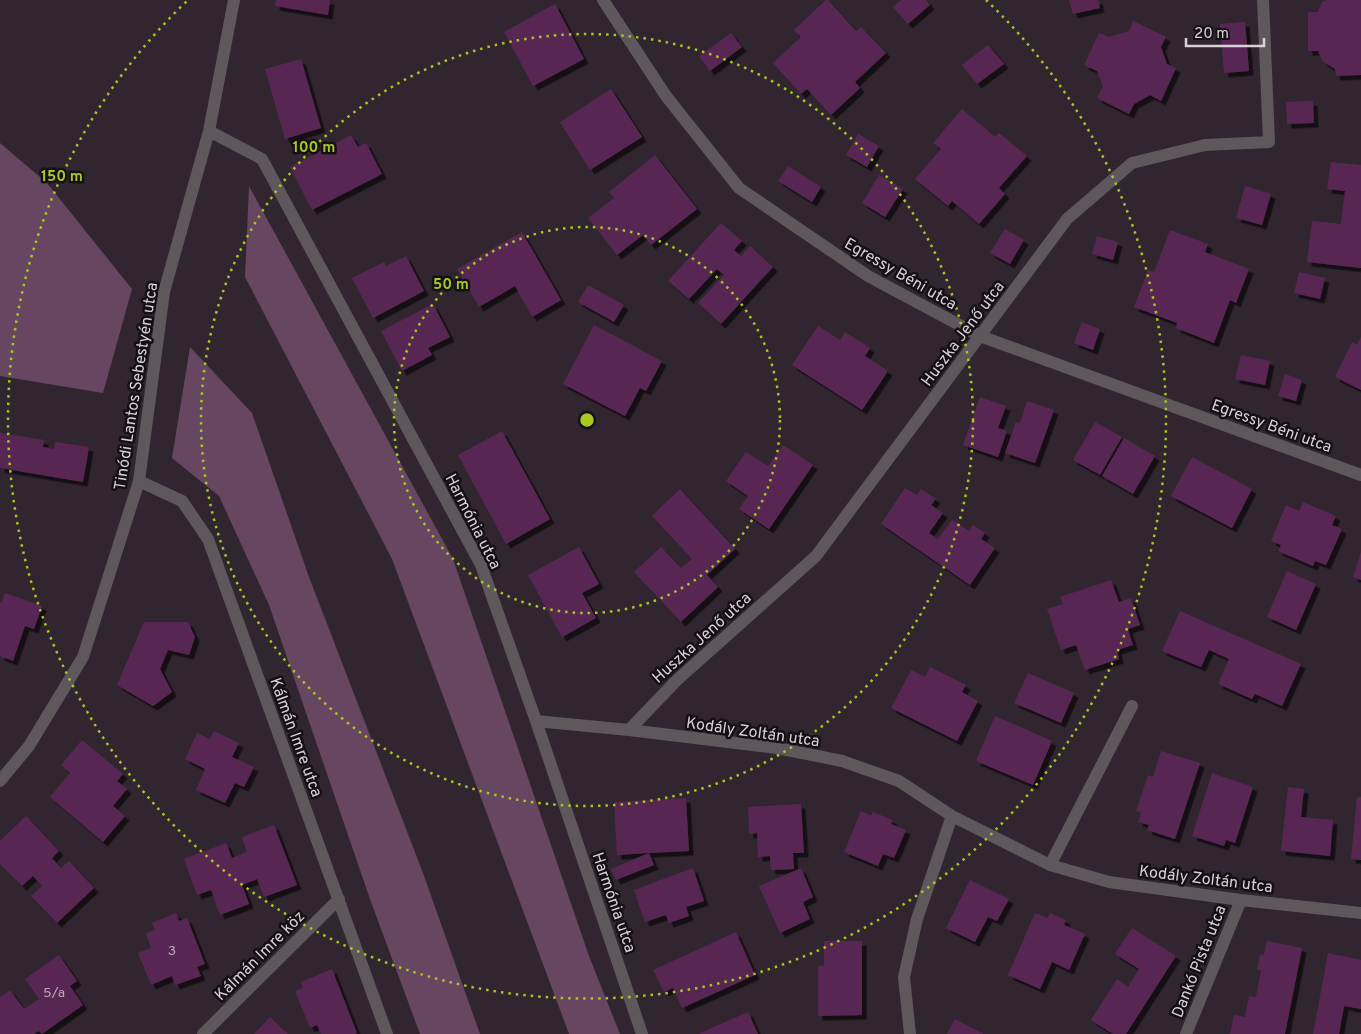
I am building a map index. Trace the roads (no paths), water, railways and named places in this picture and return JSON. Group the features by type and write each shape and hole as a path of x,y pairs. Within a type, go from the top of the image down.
{"street":[{"name":"Tinódi Lantos Sebestyén utca","path":"0,780 30,746 83,657 139,481 164,292 209,131 234,0"},
{"name":"Egressy Béni utca","path":"603,0 666,96 740,188 868,276 980,336 1361,475"},
{"name":"Huszka Jenő utca","path":"629,730 677,680 816,556 1067,219 1132,163 1204,146 1269,142 1263,0"},
{"name":"Harmónia utca","path":"209,131 262,159 481,565 642,1034"},
{"name":"Kálmán Imre utca","path":"139,481 182,501 208,539 387,1034"},
{"path":"1050,865 1132,706"},
{"name":"Kodály Zoltán utca","path":"536,721 776,748 842,761 899,781 952,816 1050,865 1109,882 1241,900 1361,913"},
{"path":"910,1034 904,977 917,919 952,816"},
{"name":"Kálmán Imre köz","path":"203,1034 338,899"},
{"name":"Dankó Pista utca","path":"1186,1034 1241,900"}]}
